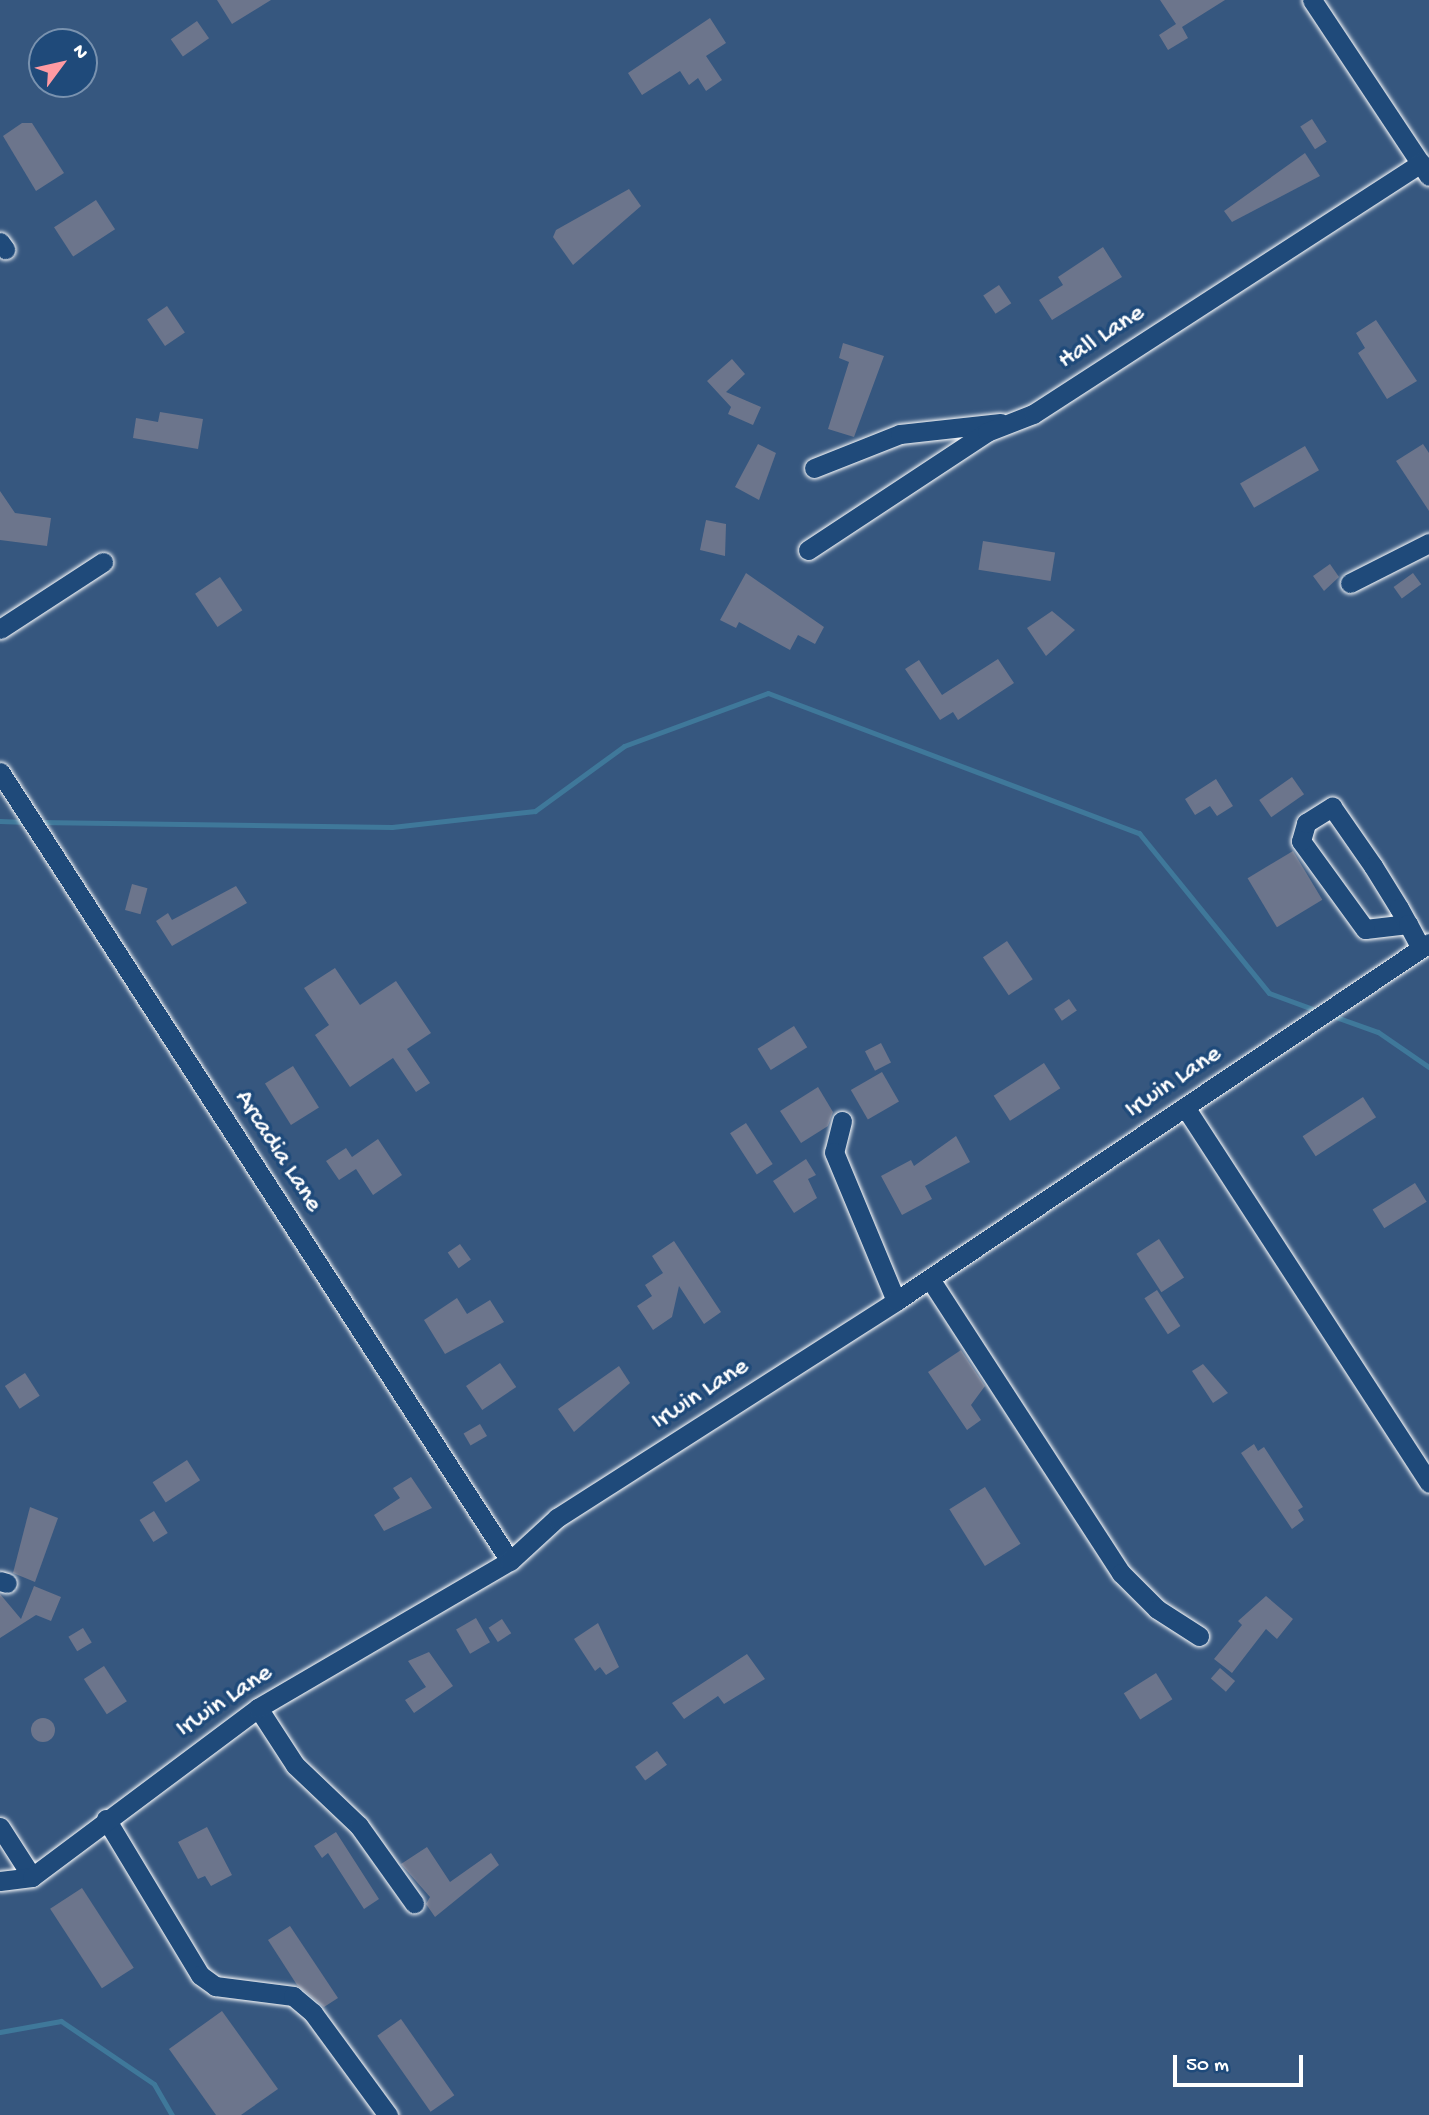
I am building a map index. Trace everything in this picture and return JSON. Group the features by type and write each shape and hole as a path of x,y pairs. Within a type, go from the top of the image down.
{"street":[{"path":"1312,0 1425,169"},
{"name":"Hall Lane","path":"808,550 1011,422 1425,169"},
{"path":"814,468 900,434 1011,422"},
{"path":"1350,583 1429,543"},
{"path":"0,629 103,562"},
{"name":"Arcadia Lane","path":"5,780 510,1561"},
{"path":"1408,924 1365,929 1301,841 1306,824 1332,807 1425,946"},
{"name":"Irwin Lane","path":"32,1877 106,1819 258,1708 510,1561 557,1518 930,1279 1425,946"},
{"path":"1185,1107 1429,1483"},
{"path":"842,1121 834,1152 896,1301"},
{"path":"930,1279 1121,1573 1157,1609 1199,1636"},
{"path":"258,1708 295,1765 359,1826 414,1903"},
{"path":"106,1819 200,1975 215,1986 293,1996 313,2012 388,2115"},
{"path":"0,1827 32,1877 0,1881"}],"building":[{"path":"217,0 271,0 232,24"},
{"path":"1160,0 1225,0 1182,27 1188,38 1168,50 1159,35 1176,24"},
{"path":"710,18 726,43 706,56 722,80 706,91 698,78 689,85 680,71 642,95 628,73"},
{"path":"197,21 209,38 183,57 171,39"},
{"path":"1312,119 1327,142 1315,149 1300,127"},
{"path":"22,123 32,123 64,173 36,191 3,136"},
{"path":"1305,153 1320,176 1232,222 1224,211"},
{"path":"629,189 641,206 573,265 553,237 556,230"},
{"path":"96,200 115,229 73,257 54,227"},
{"path":"1103,247 1122,277 1052,320 1039,300 1063,285 1058,277"},
{"path":"999,285 1011,303 996,314 983,296"},
{"path":"167,306 185,333 165,346 147,319"},
{"path":"1376,320 1417,381 1387,399 1358,353 1365,348 1356,333"},
{"path":"843,343 884,356 854,437 828,429 849,362 839,358"},
{"path":"732,359 745,374 726,392 761,407 753,425 728,414 731,407 707,381"},
{"path":"160,412 203,419 198,449 133,438 136,418 158,422"},
{"path":"758,444 776,453 759,500 735,487"},
{"path":"1423,444 1429,453 1429,511 1396,461"},
{"path":"1305,446 1319,470 1254,508 1240,484"},
{"path":"0,491 15,513 51,518 47,546 0,540"},
{"path":"706,520 726,524 725,556 700,550"},
{"path":"983,541 1055,552 1051,581 978,570"},
{"path":"1330,564 1339,577 1324,591 1313,576"},
{"path":"746,573 824,627 815,644 798,635 790,650 739,622 736,628 720,620"},
{"path":"1413,573 1421,584 1402,598 1394,587"},
{"path":"220,577 242,610 217,627 195,594"},
{"path":"1052,611 1075,630 1046,656 1027,628"},
{"path":"998,659 1014,683 958,720 953,712 940,720 905,669 919,660 942,695"},
{"path":"1292,777 1304,794 1271,817 1259,800"},
{"path":"1216,779 1233,806 1217,816 1210,806 1195,815 1185,799"},
{"path":"1293,851 1322,900 1277,927 1248,878"},
{"path":"132,884 147,888 140,914 125,910"},
{"path":"236,886 247,903 172,946 156,921 168,913 172,920"},
{"path":"1007,941 1033,979 1009,995 983,957"},
{"path":"335,968 360,1005 396,981 431,1033 407,1049 430,1083 416,1092 393,1058 350,1087 315,1035 329,1025 304,988"},
{"path":"1069,999 1077,1011 1062,1021 1054,1009"},
{"path":"794,1026 807,1047 771,1070 758,1049"},
{"path":"881,1043 891,1063 875,1071 865,1051"},
{"path":"1044,1063 1060,1088 1010,1121 994,1096"},
{"path":"293,1066 319,1108 291,1125 265,1083"},
{"path":"882,1072 899,1101 868,1119 851,1090"},
{"path":"818,1087 833,1112 828,1126 801,1143 780,1111"},
{"path":"1363,1097 1376,1117 1316,1156 1303,1136"},
{"path":"746,1123 773,1164 757,1174 730,1133"},
{"path":"956,1136 970,1162 925,1186 932,1199 902,1215 881,1176 911,1160 914,1166"},
{"path":"378,1139 402,1175 373,1195 356,1169 339,1180 326,1161 346,1148 352,1157"},
{"path":"806,1159 816,1175 808,1179 817,1198 794,1213 773,1181"},
{"path":"1415,1183 1427,1202 1384,1228 1373,1209"},
{"path":"1159,1239 1184,1278 1161,1292 1136,1254"},
{"path":"674,1241 721,1312 704,1324 679,1286 672,1317 653,1330 637,1306 652,1296 645,1285 663,1273 652,1256"},
{"path":"460,1244 471,1260 459,1268 448,1253"},
{"path":"1157,1290 1180,1326 1168,1334 1144,1298"},
{"path":"457,1298 467,1314 490,1300 504,1322 445,1354 424,1320"},
{"path":"961,1350 985,1386 971,1405 981,1420 967,1430 928,1372"},
{"path":"500,1363 516,1387 482,1410 466,1386"},
{"path":"1203,1364 1228,1393 1213,1403 1192,1371"},
{"path":"619,1366 630,1383 574,1432 558,1409"},
{"path":"25,1373 40,1396 20,1409 5,1386"},
{"path":"480,1424 487,1436 471,1446 464,1434"},
{"path":"1254,1444 1258,1451 1264,1447 1303,1507 1298,1510 1304,1520 1292,1529 1241,1453"},
{"path":"187,1460 200,1480 166,1502 153,1482"},
{"path":"411,1477 432,1508 384,1531 374,1515 400,1498 393,1488"},
{"path":"985,1487 1021,1544 985,1566 949,1509"},
{"path":"30,1507 58,1518 35,1582 13,1573"},
{"path":"154,1511 168,1533 153,1542 140,1520"},
{"path":"34,1586 61,1597 51,1621 36,1615 0,1638 0,1594 21,1619"},
{"path":"1266,1596 1293,1619 1277,1639 1266,1629 1232,1673 1214,1659 1242,1625 1238,1621"},
{"path":"476,1618 490,1642 470,1654 456,1629"},
{"path":"502,1619 511,1633 498,1642 489,1628"},
{"path":"598,1623 619,1667 606,1675 600,1667 595,1671 574,1639"},
{"path":"83,1628 92,1643 77,1651 68,1637"},
{"path":"429,1652 453,1686 414,1713 405,1700 426,1687 408,1661"},
{"path":"747,1654 765,1679 724,1704 718,1696 684,1719 672,1703"},
{"path":"104,1666 127,1701 107,1714 84,1679"},
{"path":"1220,1668 1235,1681 1226,1692 1211,1679"},
{"path":"1156,1673 1172,1699 1140,1719 1124,1693"},
{"path":"43,1718 52,1721 55,1730 52,1739 43,1742 34,1739 31,1730 34,1721"},
{"path":"657,1751 667,1765 645,1781 635,1767"},
{"path":"207,1827 232,1875 211,1886 205,1876 198,1879 178,1842"},
{"path":"336,1832 379,1899 364,1909 328,1853 322,1858 314,1846"},
{"path":"427,1847 450,1882 491,1853 499,1865 435,1917 426,1904 430,1897 401,1864"},
{"path":"82,1888 134,1968 102,1988 50,1909"},
{"path":"290,1926 338,1998 324,2007 297,1985 268,1940"},
{"path":"222,2011 278,2089 241,2115 216,2115 169,2049"},
{"path":"401,2019 454,2095 431,2112 377,2036"}],"waterway":[{"path":"37,822 392,827 535,811 624,746 768,693 1139,833 1269,993 1318,1011"},
{"path":"0,821 27,822"},
{"path":"1330,1015 1378,1032 1429,1067"},
{"path":"0,2032 61,2021 154,2084 172,2115"}]}
